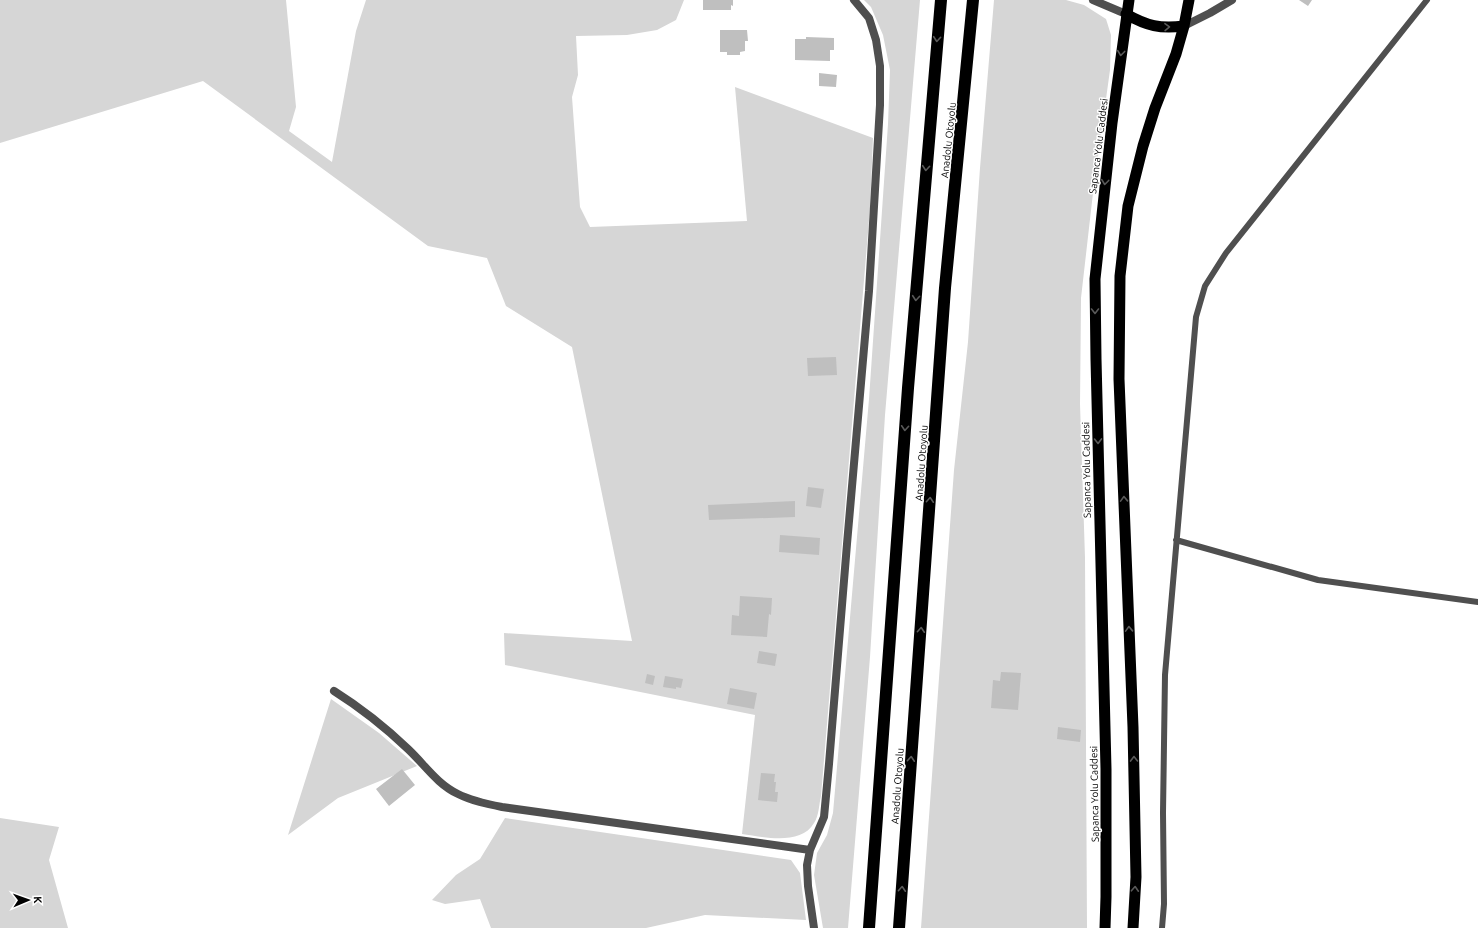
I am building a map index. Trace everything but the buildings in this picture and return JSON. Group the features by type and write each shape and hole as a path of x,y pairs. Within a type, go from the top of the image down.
{"highway":[{"name":"Anadolu Otoyolu","path":"869,928 908,396 941,0"},
{"name":"Anadolu Otoyolu","path":"899,928 945,288 973,0"},
{"name":"Sapanca Yolu Caddesi","path":"1105,928 1106,769 1095,279 1105,183 1128,0"},
{"path":"1133,928 1136,878 1133,735 1119,380 1120,276 1128,206 1143,146 1155,108 1176,54 1184,26 1189,0"},
{"path":"1126,14 1146,24 1157,27 1184,26"}],"street":[{"path":"814,928 808,886 807,866 810,850 824,817 830,764 869,291 879,128 881,81 880,59 869,18 854,0"},
{"path":"1093,0 1126,14"},
{"path":"1184,26 1232,0"},
{"path":"334,690 384,726 440,783 458,794 478,801 502,808 810,850"}],"lane":[{"path":"1162,928 1164,904 1163,813 1165,675 1196,317 1205,286 1226,253 1427,0"},
{"path":"1176,540 1318,580 1478,602"}],"shaded area":[{"path":"0,0 286,0 296,107 289,131 332,162 356,31 366,0 684,0 676,20 657,30 627,35 576,36 578,75 572,97 580,207 590,227 747,221 735,87 873,138 870,208 821,796 817,817 808,830 800,835 781,838 742,834 755,715 505,665 504,633 632,641 572,347 506,306 487,258 428,246 203,81 0,143"},
{"path":"864,0 920,0 885,415 870,657 848,928 823,928 814,875 817,853 827,835 833,813 869,399 888,124 890,70 883,35 871,7"},
{"path":"994,0 1066,0 1084,5 1106,19 1111,35 1110,70 1093,193 1081,298 1080,404 1085,558 1087,928 921,928 954,470 968,342 980,168"},
{"path":"331,699 379,733 417,766 338,798 288,835"},
{"path":"0,818 59,827 49,860 68,928 0,928"},
{"path":"505,818 791,860 800,873 806,920 705,915 646,928 491,928 480,899 445,904 432,900 456,875 480,859"}]}
